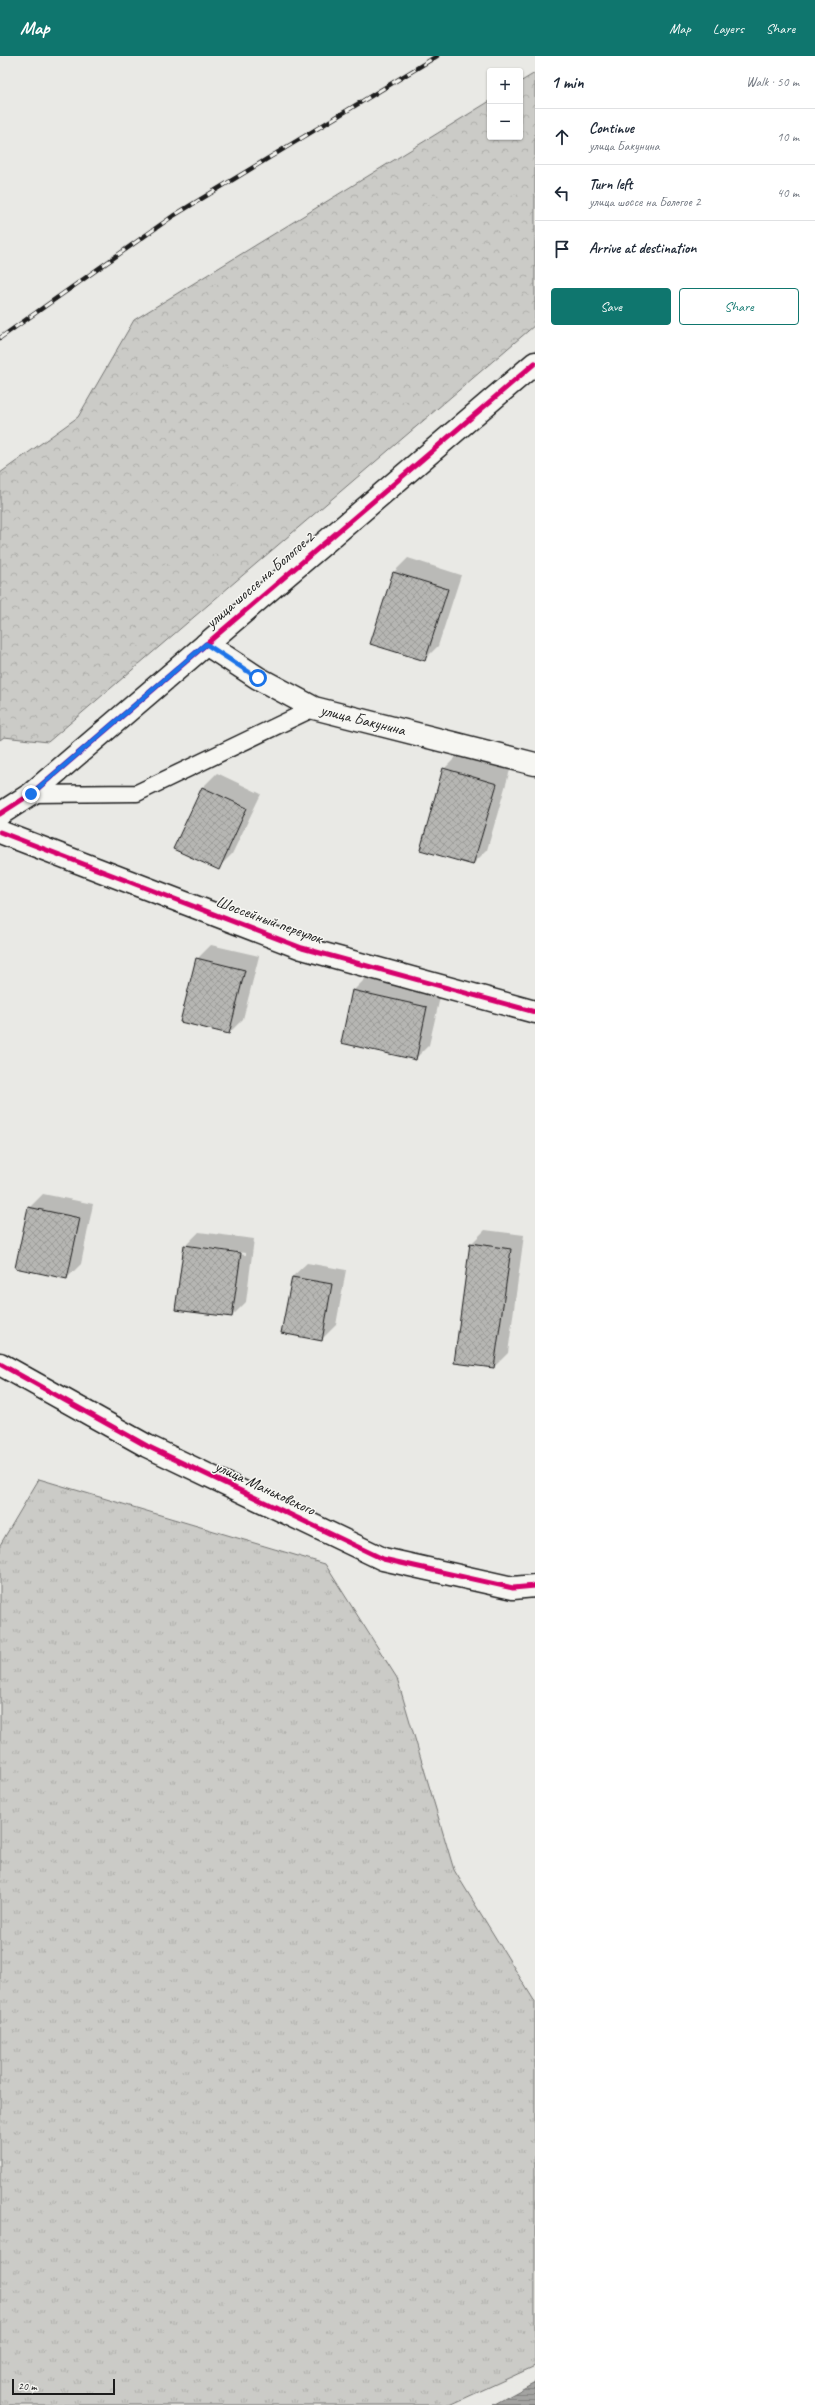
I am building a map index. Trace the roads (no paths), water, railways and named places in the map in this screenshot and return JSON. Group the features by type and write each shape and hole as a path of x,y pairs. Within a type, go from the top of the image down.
{"street":[{"name":"улица шоссе на Бологое 2","path":"0,814 31,794 535,362"},
{"name":"улица Бакунина","path":"206,644 258,678 314,708 535,764"},
{"name":"Шоссейный переулок","path":"0,832 302,948 535,1012"},
{"name":"улица Маньковского","path":"0,1364 147,1446 383,1559 513,1588 535,1586"}],"lane":[{"path":"31,794 137,793 314,708"}],"railway":[{"path":"0,338 173,216 437,56"}]}
